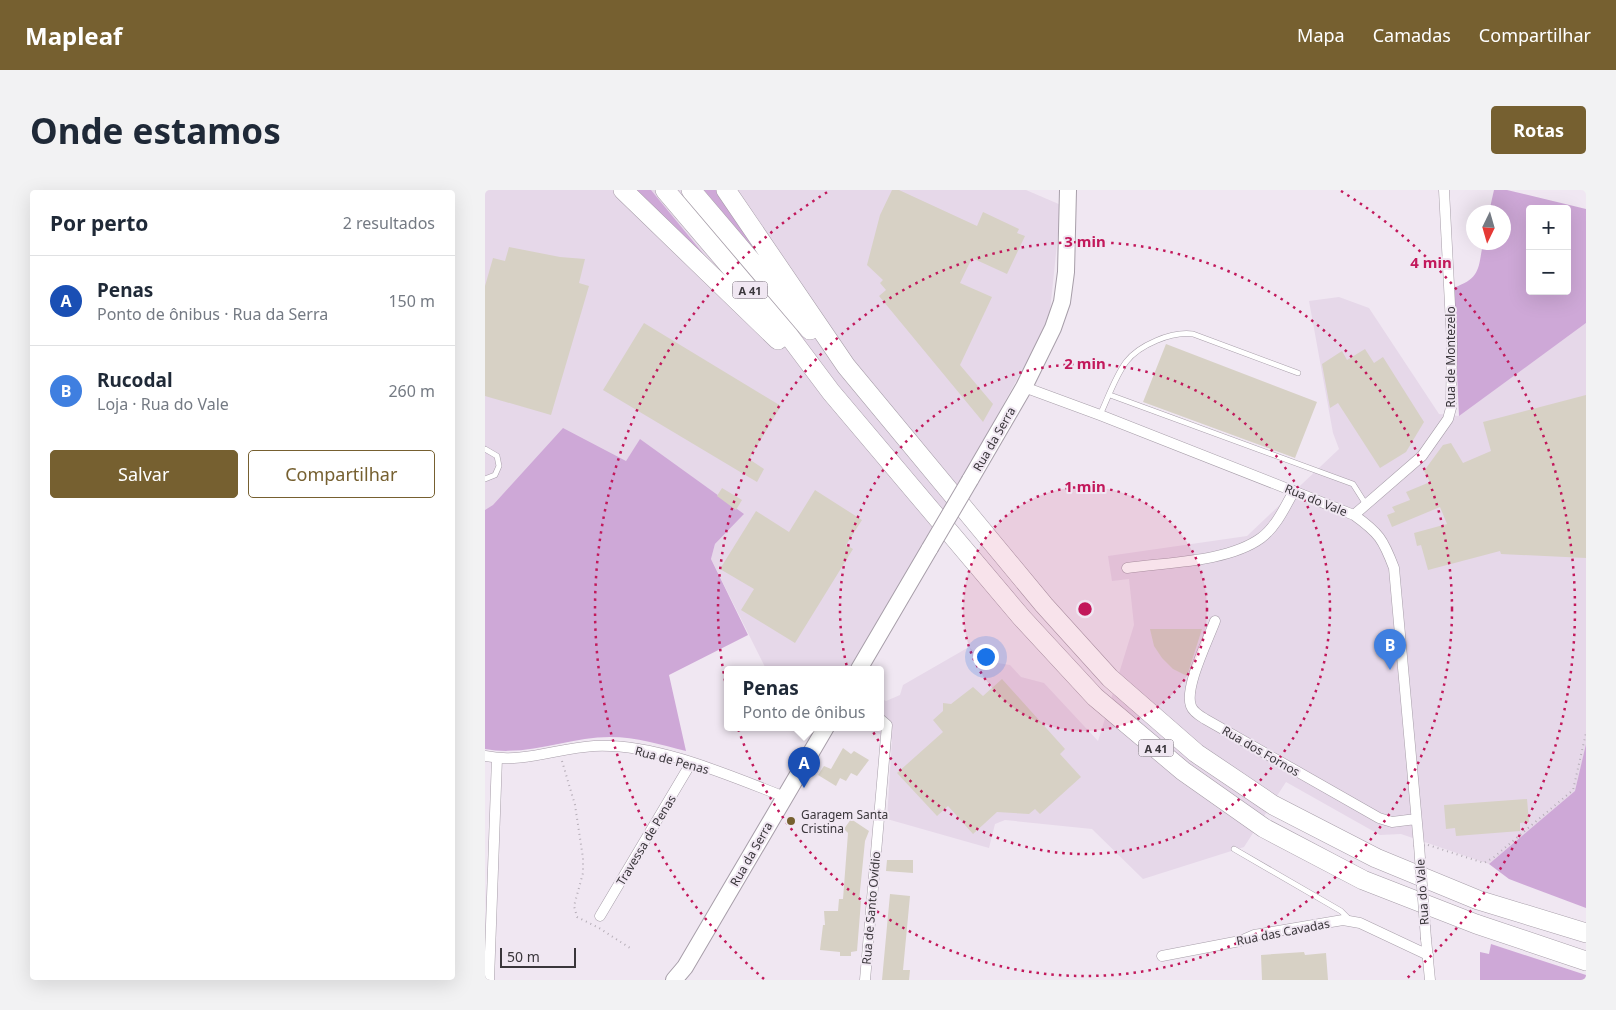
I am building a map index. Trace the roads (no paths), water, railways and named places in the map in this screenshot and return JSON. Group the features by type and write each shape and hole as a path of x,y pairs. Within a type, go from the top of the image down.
{"highway":[{"path":"623,190 831,392"},
{"name":"A 41","path":"665,190 789,336 831,392 1022,618 1089,690 1183,771 1264,828 1363,880 1476,924 1586,961"},
{"name":"A 41","path":"691,190 805,326 846,366 1044,605 1110,678 1196,752 1273,805 1376,858 1478,900 1586,933"},
{"path":"726,190 846,366"}],"main road":[{"name":"Rua da Serra","path":"861,666 1024,387 1053,328 1062,302 1066,272 1068,190"},
{"name":"Rua da Serra","path":"674,980 685,967 824,731"}],"street":[{"name":"Rua de Montezelo","path":"1354,515 1365,503 1422,456 1450,414 1452,343 1444,190"},
{"name":"Rua do Vale","path":"1024,387 1354,515 1377,532 1387,548 1394,568 1430,980"},
{"path":"1127,568 1224,555 1240,549 1262,537 1281,515 1295,491"},
{"name":"Rua dos Fornos","path":"1215,620 1192,681 1189,699 1191,709 1205,719 1379,818 1392,822 1417,819"},
{"name":"Rua de Santo Ovídio","path":"865,980 887,725 884,722"},
{"name":"Rua de Penas","path":"485,756 512,759 594,746 621,747 656,753 691,763 785,797"},
{"path":"489,980 497,758"},
{"name":"Travessa de Penas","path":"600,916 691,763"},
{"name":"Rua das Cavadas","path":"1162,956 1296,927 1343,920 1360,923 1428,955"}],"lane":[{"path":"1100,415 1126,362 1131,356 1162,338 1175,333 1193,334 1298,372"},
{"path":"1109,395 1353,484 1365,503"},
{"path":"485,449 494,453 499,461 498,471 492,478 485,481"},
{"path":"1234,849 1341,911 1351,921"}],"place":[{"name":"Rucodal","path":"1390,670"},
{"name":"Penas","path":"804,788"},
{"name":"Garagem Santa Cristina","path":"791,821"}]}
